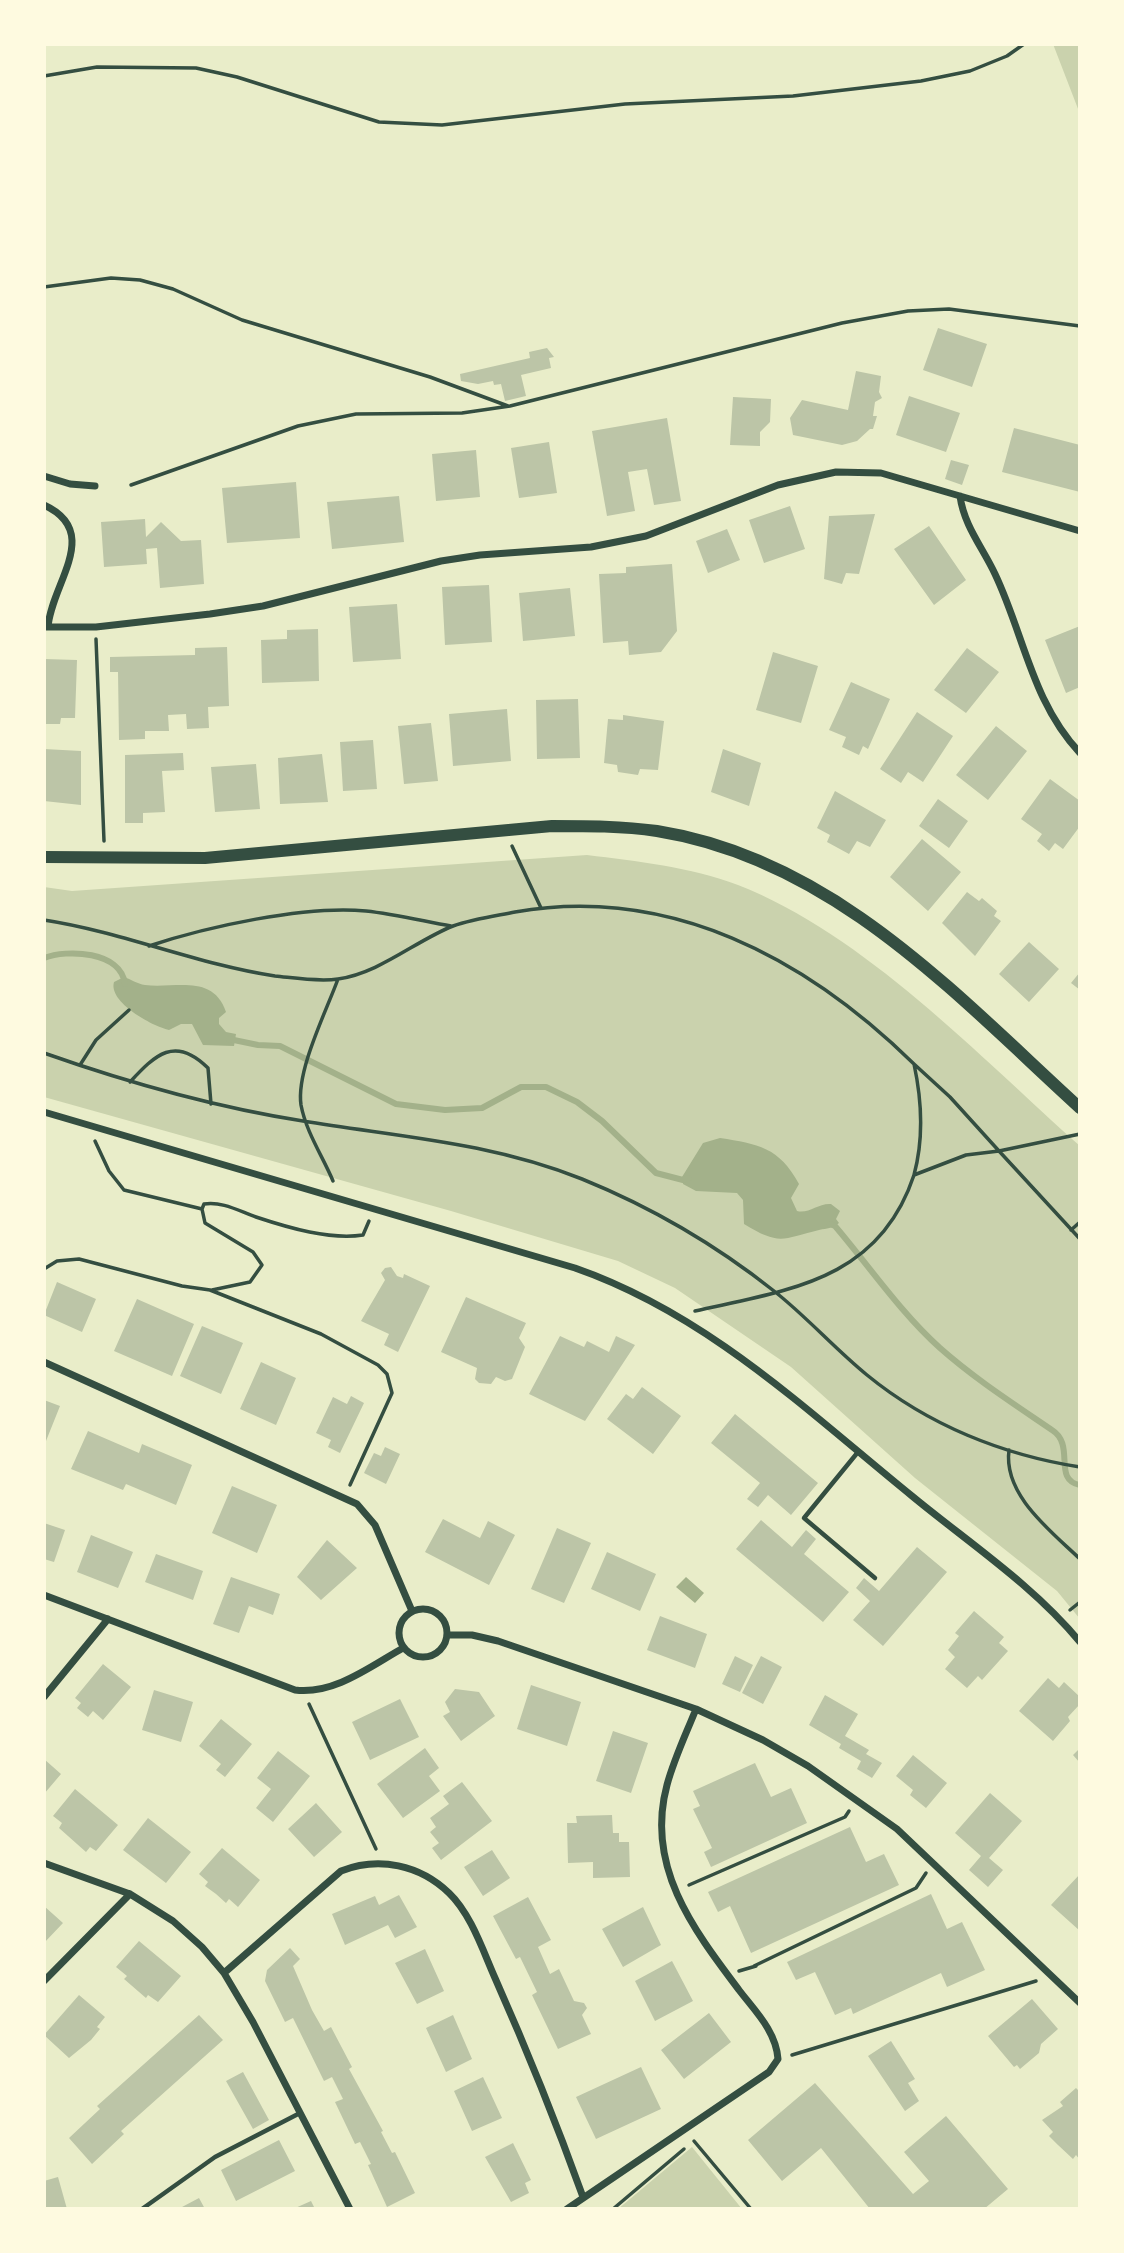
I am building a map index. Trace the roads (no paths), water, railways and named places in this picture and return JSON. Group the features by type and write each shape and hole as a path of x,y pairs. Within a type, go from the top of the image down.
{"street":[{"path":"44,505 65,520 72,544 67,570 50,608 46,627 96,627 166,621 263,606 389,573 480,555 609,544 646,536 778,485 836,472 881,473 1080,531"},
{"path":"44,476 70,484 95,486"},
{"path":"960,496 965,519 996,575 1039,691 1057,725 1080,753"},
{"path":"44,857 205,858 505,829 585,826 659,832 742,855 823,892 897,943 1080,1108"},
{"path":"44,1112 575,1268 638,1293 732,1350 1042,1601 1080,1642"},
{"path":"44,1362 357,1504 375,1525 412,1611"},
{"path":"44,1595 272,1683 304,1691 340,1683 403,1647"},
{"path":"426,1609 439,1615 447,1635 440,1650 425,1657 410,1653 403,1647 398,1632 400,1623 412,1611 426,1609"},
{"path":"44,1697 108,1619"},
{"path":"447,1635 472,1635 498,1641 696,1710 763,1740 866,1804 897,1829 1080,2003"},
{"path":"567,2209 769,2072 778,2059 777,2046 768,2027 696,1933 678,1901 666,1869 663,1802 696,1710"},
{"path":"44,1863 130,1894 173,1921 202,1947 224,1973 301,2112 350,2209"},
{"path":"224,1973 335,1876 356,1865 383,1864 419,1871 452,1895 461,1910 540,2079 583,2197"},
{"path":"44,1981 130,1894"}],"lane":[{"path":"858,1451 804,1518 875,1578"},
{"path":"142,2209 215,2157 301,2112"}],"waterway":[{"path":"44,958 66,954 92,955 114,965 125,984"},
{"path":"229,1039 280,1046 396,1104 445,1110 482,1108 521,1087 546,1087 577,1102 602,1121 656,1173 683,1180 689,1178"},
{"path":"830,1224 835,1226 899,1305 940,1348 981,1381 1059,1436 1063,1444 1067,1476 1080,1485"}]}
